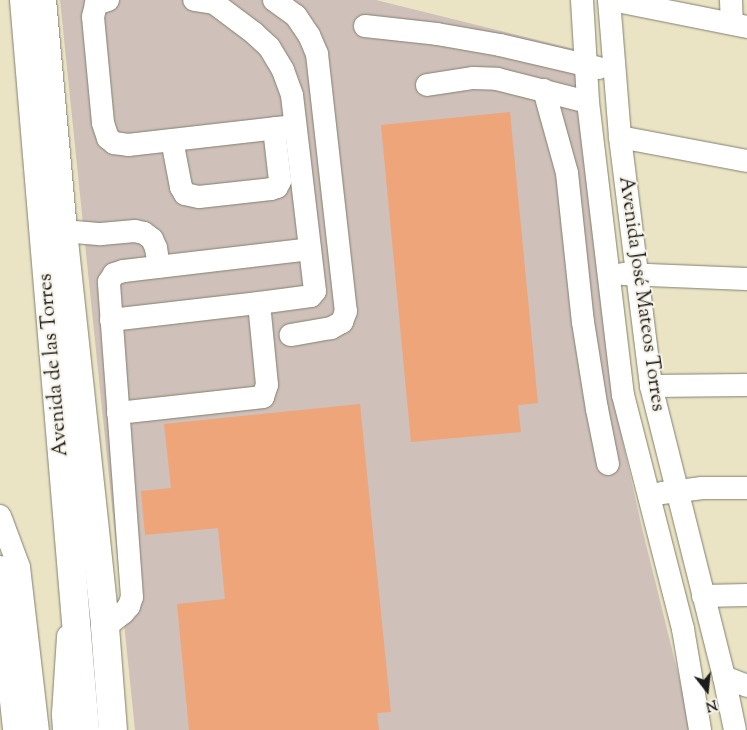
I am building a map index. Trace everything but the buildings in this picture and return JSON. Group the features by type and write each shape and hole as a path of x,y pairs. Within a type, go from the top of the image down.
{"main road":[{"name":"Avenida de las Torres","path":"24,0 85,730"},
{"path":"42,0 63,231 105,627 113,730"},
{"path":"0,570 17,730"}],"street":[{"path":"108,0 96,4 92,17 103,123 108,138 114,143 128,145 285,127"},
{"path":"274,0 296,16 309,35 317,54 346,310 342,322 330,328 291,335"},
{"name":"Avenida José Mateos Torres","path":"582,0 588,102 619,365 626,408 683,629 700,730"},
{"path":"610,0 740,25 732,0"},
{"name":"Avenida José Mateos Torres","path":"610,0 620,138 651,386 736,730"},
{"path":"172,140 181,187 185,194 199,197 271,189 277,187 280,181 285,127 292,95 283,70 269,47 208,1"},
{"path":"365,26 437,34 500,45 586,66 614,70"},
{"path":"427,85 481,78 497,79 588,102"},
{"path":"544,90 552,111 566,173 590,369 608,464"},
{"path":"111,320 311,296 315,291 310,249 285,127"},
{"path":"620,138 747,161"},
{"path":"63,231 101,234 134,230 144,233 152,239 156,248 159,267"},
{"path":"105,627 123,613 129,606 132,598 109,282 114,274 310,249"},
{"path":"579,281 607,275 637,273 747,279"},
{"path":"118,414 263,397 267,385 259,303"},
{"path":"615,330 644,327"},
{"path":"590,369 619,365"},
{"path":"651,386 747,385"},
{"path":"597,409 626,408"},
{"path":"649,496 701,488 747,488"},
{"path":"0,516 19,567 38,730"},
{"path":"64,730 63,714 72,582"},
{"path":"703,596 747,595"},
{"path":"724,676 747,686"}],"shaded area":[{"path":"60,0 376,0 574,49 613,398 642,528 692,730 135,730"}]}
